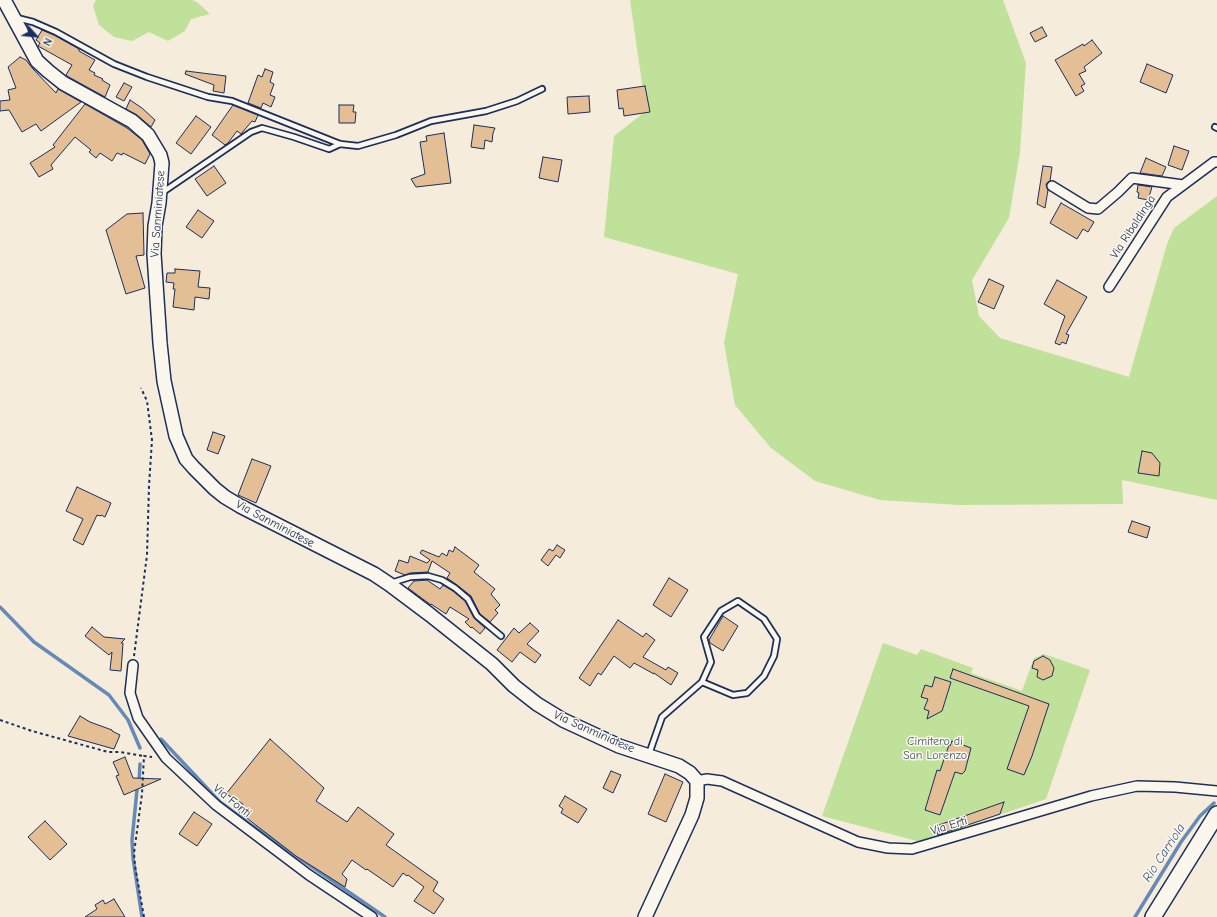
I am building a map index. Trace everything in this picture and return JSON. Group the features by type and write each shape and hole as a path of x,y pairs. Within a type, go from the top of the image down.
{"main road":[{"name":"Via Sanminiatese","path":"4,0 37,61 48,72 63,83 132,121 148,135 160,155 162,163 160,194 155,226 154,254 160,343 164,381 173,425 180,447 186,459 225,497 374,574 389,584 492,664 514,686 537,704 563,720 605,740 679,766 690,773 697,781"},
{"path":"645,917 692,815 697,798 697,781"},
{"path":"1153,917 1217,814"}],"street":[{"name":"Via Ribaldinga","path":"1110,286 1167,197 1214,162 1217,162"},
{"name":"Via Ribaldinga","path":"1052,186 1088,208 1098,209 1132,178 1183,185"},
{"name":"Via Fonti","path":"133,665 130,693 138,718 166,758 216,805 309,875 372,917"},
{"name":"Via Erti","path":"697,781 707,779 722,781 858,842 888,848 912,849 1091,796 1136,786 1176,787 1217,791"}],"lane":[{"path":"14,17 32,22 56,32 114,64 208,97 232,101 340,144 358,146 396,135 430,121 486,111 517,101 542,90"},
{"path":"160,194 251,132 262,128 329,149 340,144"},
{"path":"389,584 410,577 428,576 442,580 456,588 464,595 468,599 477,616 501,636"},
{"path":"648,756 662,717 702,682 711,662 704,637 721,611 738,601 764,619 778,639 774,656 764,676 747,693 732,695 702,682"}],"path":[{"path":"133,665 148,555 149,486 152,440 147,401 141,388"},
{"path":"0,720 32,731 108,752 120,752 166,758"},
{"path":"144,756 142,794 134,853 144,917"}],"green space":[{"path":"96,0 192,0 197,2 210,14 191,19 185,31 168,41 149,32 132,41 114,37 99,25 93,6"},
{"path":"630,0 1003,0 1026,63 1020,152 1009,218 972,280 979,316 1000,338 1129,377 1167,244 1174,228 1217,196 1217,500 1122,480 1123,504 959,505 880,500 815,481 771,448 735,405 724,343 738,274 604,237 614,136 646,111"},
{"name":"Cimitero di San Lorenzo","path":"883,643 917,655 921,649 973,668 971,673 1022,691 1034,658 1044,654 1090,670 1046,799 921,842 822,816"}],"building":[{"path":"1042,27 1047,36 1035,42 1030,33"},
{"path":"42,30 79,49 79,51 95,60 89,70 110,85 105,97 67,76 66,75 72,65 38,46 40,43 36,40"},
{"path":"1092,40 1102,53 1084,67 1086,71 1079,74 1085,84 1081,86 1084,91 1076,96 1055,60 1083,44 1084,46"},
{"path":"20,57 26,60 56,93 58,89 81,102 41,131 36,124 22,132 9,110 0,111 0,101 10,100 8,90 16,88 8,67"},
{"path":"1147,64 1173,75 1166,93 1140,82"},
{"path":"265,69 273,72 270,82 274,84 270,95 275,97 271,107 263,103 261,108 248,103 258,75 262,77"},
{"path":"186,71 226,76 224,93 213,91 214,85 185,74"},
{"path":"124,83 132,87 124,101 116,97"},
{"path":"645,86 650,112 624,116 623,108 619,109 617,90"},
{"path":"589,96 590,112 568,114 567,97"},
{"path":"130,100 142,108 155,120 151,127 137,115 126,109"},
{"path":"85,104 127,128 142,140 150,154 145,164 123,153 122,155 117,153 112,161 100,153 96,158 89,152 91,150 75,137 51,165 53,169 39,177 30,163 55,147 53,145"},
{"path":"233,105 258,115 255,122 252,121 241,134 237,131 225,145 212,135"},
{"path":"339,105 354,105 353,112 356,112 355,123 339,123"},
{"path":"196,116 211,127 191,154 176,143"},
{"path":"474,125 495,128 492,142 485,140 484,149 471,147"},
{"path":"444,133 451,183 416,187 411,179 425,174 420,142 427,141 426,136"},
{"path":"1174,146 1189,151 1182,170 1168,165"},
{"path":"543,157 562,160 558,182 539,178"},
{"path":"1146,158 1166,167 1162,176 1140,173"},
{"path":"214,166 226,183 207,196 195,179"},
{"path":"1043,166 1052,167 1050,181 1046,185 1048,190 1045,208 1037,204"},
{"path":"1138,185 1152,187 1148,200 1138,198"},
{"path":"1061,203 1094,222 1088,232 1083,229 1077,239 1050,223"},
{"path":"198,210 214,221 202,238 186,227"},
{"path":"143,213 144,255 136,256 145,288 126,294 106,230 127,214"},
{"path":"175,269 200,271 198,287 210,288 209,299 195,297 194,310 173,307 175,289 173,289 174,283 166,282 167,273 175,273"},
{"path":"989,279 1004,286 994,309 978,302"},
{"path":"1057,280 1087,297 1066,334 1069,335 1066,344 1062,342 1060,345 1055,343 1065,316 1044,304"},
{"path":"213,432 225,436 218,454 207,450"},
{"path":"1142,451 1152,453 1160,463 1159,476 1138,473"},
{"path":"252,459 271,466 256,503 238,495"},
{"path":"77,487 111,503 105,517 97,515 83,545 73,540 83,519 66,511"},
{"path":"1132,521 1150,527 1147,538 1128,532"},
{"path":"557,545 565,550 560,558 556,555 548,566 541,560 549,549 553,551"},
{"path":"455,547 479,565 474,572 495,589 491,594 500,605 495,610 498,613 490,622 480,614 471,596 447,578 450,573 432,561 428,572 410,573 405,575 395,571 399,560 408,563 410,556 427,563 430,560 420,553 422,550 439,557 442,553 447,556 449,550 453,552"},
{"path":"669,578 688,590 671,617 653,605"},
{"path":"427,580 440,589 443,585 465,601 474,618 485,628 480,634 465,622 469,619 450,607 446,614 408,588 414,581"},
{"path":"723,616 738,626 723,651 710,643 709,640"},
{"path":"618,620 643,637 646,633 655,640 643,657 666,670 668,667 678,673 671,685 654,673 634,663 630,668 614,656 601,675 598,673 590,686 579,678"},
{"path":"530,623 539,631 527,644 541,655 535,663 520,652 512,662 497,650 514,628 519,633"},
{"path":"92,627 104,637 125,639 121,643 123,643 121,671 110,670 112,652 109,655 85,636"},
{"path":"1043,656 1050,660 1054,668 1052,676 1043,680 1037,677 1038,670 1032,668 1034,661"},
{"path":"953,669 1049,704 1032,756 1024,775 1007,769 1029,706 950,678"},
{"path":"935,677 951,682 942,711 927,719 929,711 924,709 928,699 921,697 925,685 932,687"},
{"path":"80,716 120,735 114,749 68,736"},
{"path":"270,739 324,788 316,801 347,822 358,807 394,834 386,845 438,882 433,891 444,899 434,914 414,901 424,887 408,875 407,876 403,873 393,887 352,860 342,874 347,879 345,887 296,856 239,812 243,804 226,794"},
{"path":"952,741 971,748 965,771 962,774 955,772 940,815 925,810 937,770 940,771 949,745 950,746"},
{"path":"125,757 133,778 161,779 124,795 116,776 119,775 113,762"},
{"path":"611,771 621,775 613,793 603,788"},
{"path":"665,774 683,782 666,822 648,814"},
{"path":"565,796 587,809 578,823 561,813 563,809 559,806"},
{"path":"1004,802 1000,814 938,835 936,826"},
{"path":"194,812 212,824 197,846 179,834"},
{"path":"45,821 67,844 50,860 28,837"},
{"path":"114,899 125,917 85,917 97,909 95,905 103,900 105,904"}],"waterway":[{"path":"0,607 34,642 109,695 128,720 140,748"},
{"path":"161,739 220,802 385,917"},
{"path":"140,764 132,840 133,858 142,917"},
{"name":"Rio Carriola","path":"1135,917 1181,842 1200,816 1214,803"}]}
